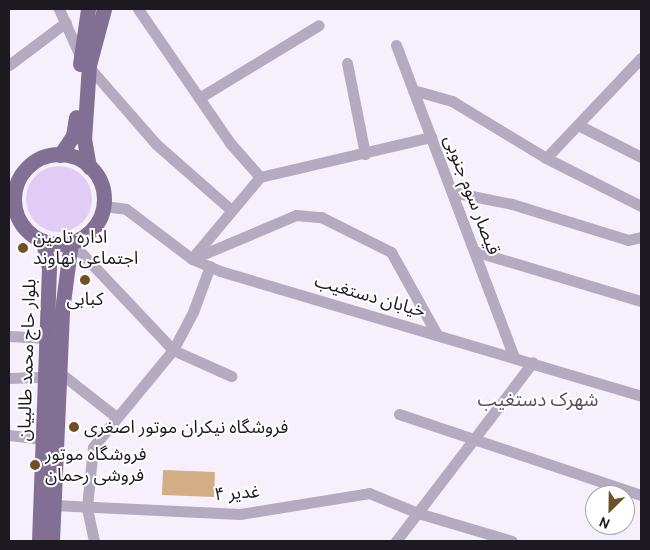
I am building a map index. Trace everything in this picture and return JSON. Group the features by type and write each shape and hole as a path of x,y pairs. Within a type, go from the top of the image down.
{"main road":[{"path":"88,9 84,140 89,167"},
{"path":"60,155 73,136 85,62 104,9"},
{"path":"60,155 76,158 89,167 100,182 103,206 93,228 71,242 43,241 14,215 15,177 39,159 60,155"},
{"name":"بلوار حاج محمد طالبیان","path":"43,241 49,268 47,338 52,375 54,505 52,541"},
{"name":"بلوار حاج محمد طالبیان","path":"39,541 43,439 71,242"}],"street":[{"path":"58,9 85,62 156,144 230,209"},
{"path":"138,9 230,144 260,176"},
{"path":"9,65 66,22"},
{"path":"199,98 319,25"},
{"name":"قیصار سوم جنوبی","path":"396,45 514,357"},
{"path":"546,158 637,69 641,58"},
{"path":"346,63 365,154"},
{"path":"413,90 452,101 546,158 641,206"},
{"path":"580,126 641,157"},
{"path":"192,259 230,209 260,176 365,154 431,137"},
{"path":"452,192 512,204 628,240 641,237"},
{"name":"خیابان دستغیب","path":"103,206 126,209 192,259 210,266 641,396"},
{"path":"192,259 296,215 321,217 392,252 436,333"},
{"path":"71,242 173,350 231,376"},
{"path":"474,251 641,301"},
{"path":"94,541 87,507 93,447 115,416 173,350 193,312 210,266"},
{"path":"9,336 47,338"},
{"path":"396,541 533,362"},
{"path":"9,378 52,375 115,416"},
{"path":"399,414 641,495"},
{"path":"9,435 43,439"},
{"name":"غدیر ۴","path":"54,505 240,514 358,492 369,493 418,513 512,541"}],"shaded area":[{"path":"59,166 71,169 82,176 89,187 92,199 89,211 82,222 71,229 59,232 47,229 36,222 29,211 26,199 29,187 36,176 47,169"}],"building":[{"path":"163,470 215,472 214,497 162,495"}],"place":[{"name":"اداره تامین اجتماعی نهاوند","path":"23,248"},
{"name":"کبابی","path":"85,280"},
{"name":"فروشگاه نیکران موتور اصغری","path":"74,427"},
{"name":"فروشگاه موتور فروشی رحمان","path":"35,465"}],"district":[{"name":"شهرک دستغیب","path":"538,400"}]}
